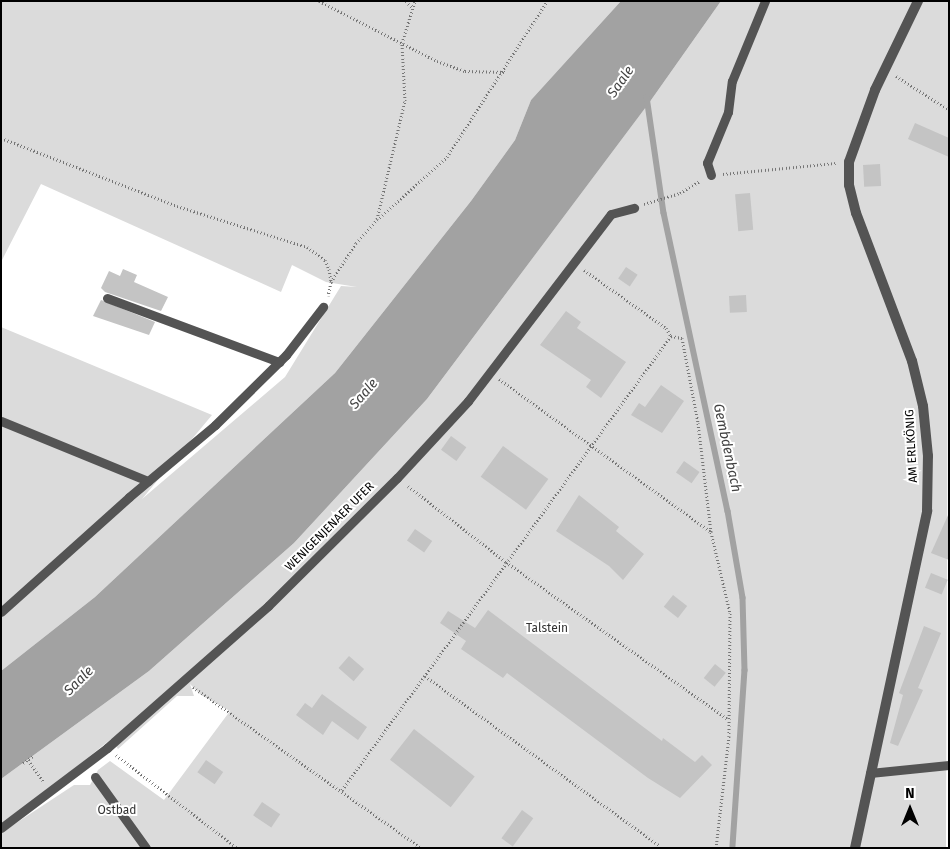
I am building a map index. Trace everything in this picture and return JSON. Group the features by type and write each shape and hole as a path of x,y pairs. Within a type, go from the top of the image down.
{"street":[{"name":"AM ERLKÖNIG","path":"855,848 926,511 928,456 923,406 912,361 856,213 849,185 849,162 885,69 918,1"}],"lane":[{"path":"711,175 707,164 728,112 732,81 765,1"},
{"name":"WENIGENJENAER UFER","path":"1,828 52,793 107,748 268,606 397,478 490,373 611,214 634,208"},
{"path":"107,298 279,362"},
{"path":"1,612 148,481 215,425 279,362 323,307"},
{"path":"1,421 148,481"},
{"path":"870,773 949,765"},
{"path":"95,777 146,848"}],"path":[{"path":"319,1 402,43 465,71 505,72"},
{"path":"406,1 411,7"},
{"path":"377,220 405,101 402,43 411,7 415,1"},
{"path":"323,307 331,282 356,243 377,220 447,157 505,72 547,1"},
{"path":"885,69 949,110"},
{"path":"1,138 177,206 307,247 325,260 331,282"},
{"path":"659,200 711,175 849,162"},
{"path":"574,263 666,328 671,336 682,338 698,423 710,532 730,613 732,662 723,800 716,848"},
{"path":"342,790 671,336"},
{"path":"490,373 710,532"},
{"path":"397,478 506,562 728,719"},
{"path":"425,676 660,846"},
{"path":"189,682 201,695 230,710 421,848"},
{"path":"107,748 237,848"},
{"path":"24,763 33,756"},
{"path":"28,760 52,793"}],"green space":[{"path":"1,1 621,1 531,100 515,140 471,201 335,373 95,597 1,671 1,327 212,415 142,499 285,377 341,286 357,287 326,282 292,265 281,292 41,184 1,262"},
{"name":"Talstein","path":"721,1 949,1 946,848 1,848 1,833 74,785 90,785 98,770 110,761 164,800 230,711 201,695 190,684 194,696 177,696 118,749 111,739 49,789 1,823 1,779 149,671 294,543 427,399 649,103"}],"water":[{"name":"Saale","path":"621,1 721,1 649,103 427,399 294,543 149,671 1,779 1,671 95,597 335,373 471,201 515,140 531,100"}],"building":[{"path":"915,123 949,138 949,157 908,139"},
{"path":"880,164 881,186 864,187 863,165"},
{"path":"750,193 753,230 738,231 735,194"},
{"path":"626,267 638,275 630,286 618,279"},
{"path":"123,269 137,275 134,282 168,297 161,311 105,292 101,288 109,271 120,276"},
{"path":"746,295 747,312 730,313 729,296"},
{"path":"101,300 155,322 149,335 93,316"},
{"path":"566,311 581,322 577,328 626,362 601,398 586,387 591,380 540,345"},
{"path":"661,385 684,401 662,433 631,415 639,403 645,407"},
{"path":"451,436 466,447 456,461 441,450"},
{"path":"503,446 548,479 526,510 481,477"},
{"path":"684,461 700,472 692,483 676,472"},
{"path":"579,495 619,527 616,531 644,554 623,580 609,566 556,531"},
{"path":"949,513 949,560 931,553"},
{"path":"415,529 432,541 424,553 407,540"},
{"path":"931,573 948,580 942,595 925,588"},
{"path":"673,595 687,606 678,618 664,607"},
{"path":"488,610 662,741 663,738 695,762 702,755 712,765 680,798 648,778 507,673 503,678 461,649 466,641 440,623 448,611 475,628"},
{"path":"924,626 941,633 918,688 923,690 898,746 890,743 903,695 899,693"},
{"path":"349,656 364,669 354,681 339,668"},
{"path":"715,664 726,673 715,687 704,678"},
{"path":"322,694 367,727 358,740 332,721 323,735 296,715 305,703 312,708"},
{"path":"414,729 475,776 451,807 390,760"},
{"path":"206,760 223,772 215,784 197,772"},
{"path":"262,802 280,814 271,828 253,815"},
{"path":"522,810 533,818 513,847 501,838"}],"waterway":[{"name":"Gembdenbach","path":"647,97 664,213 728,511 743,598 745,670 733,848"}],"park label":[{"name":"Ostbad","path":"117,811"}]}
